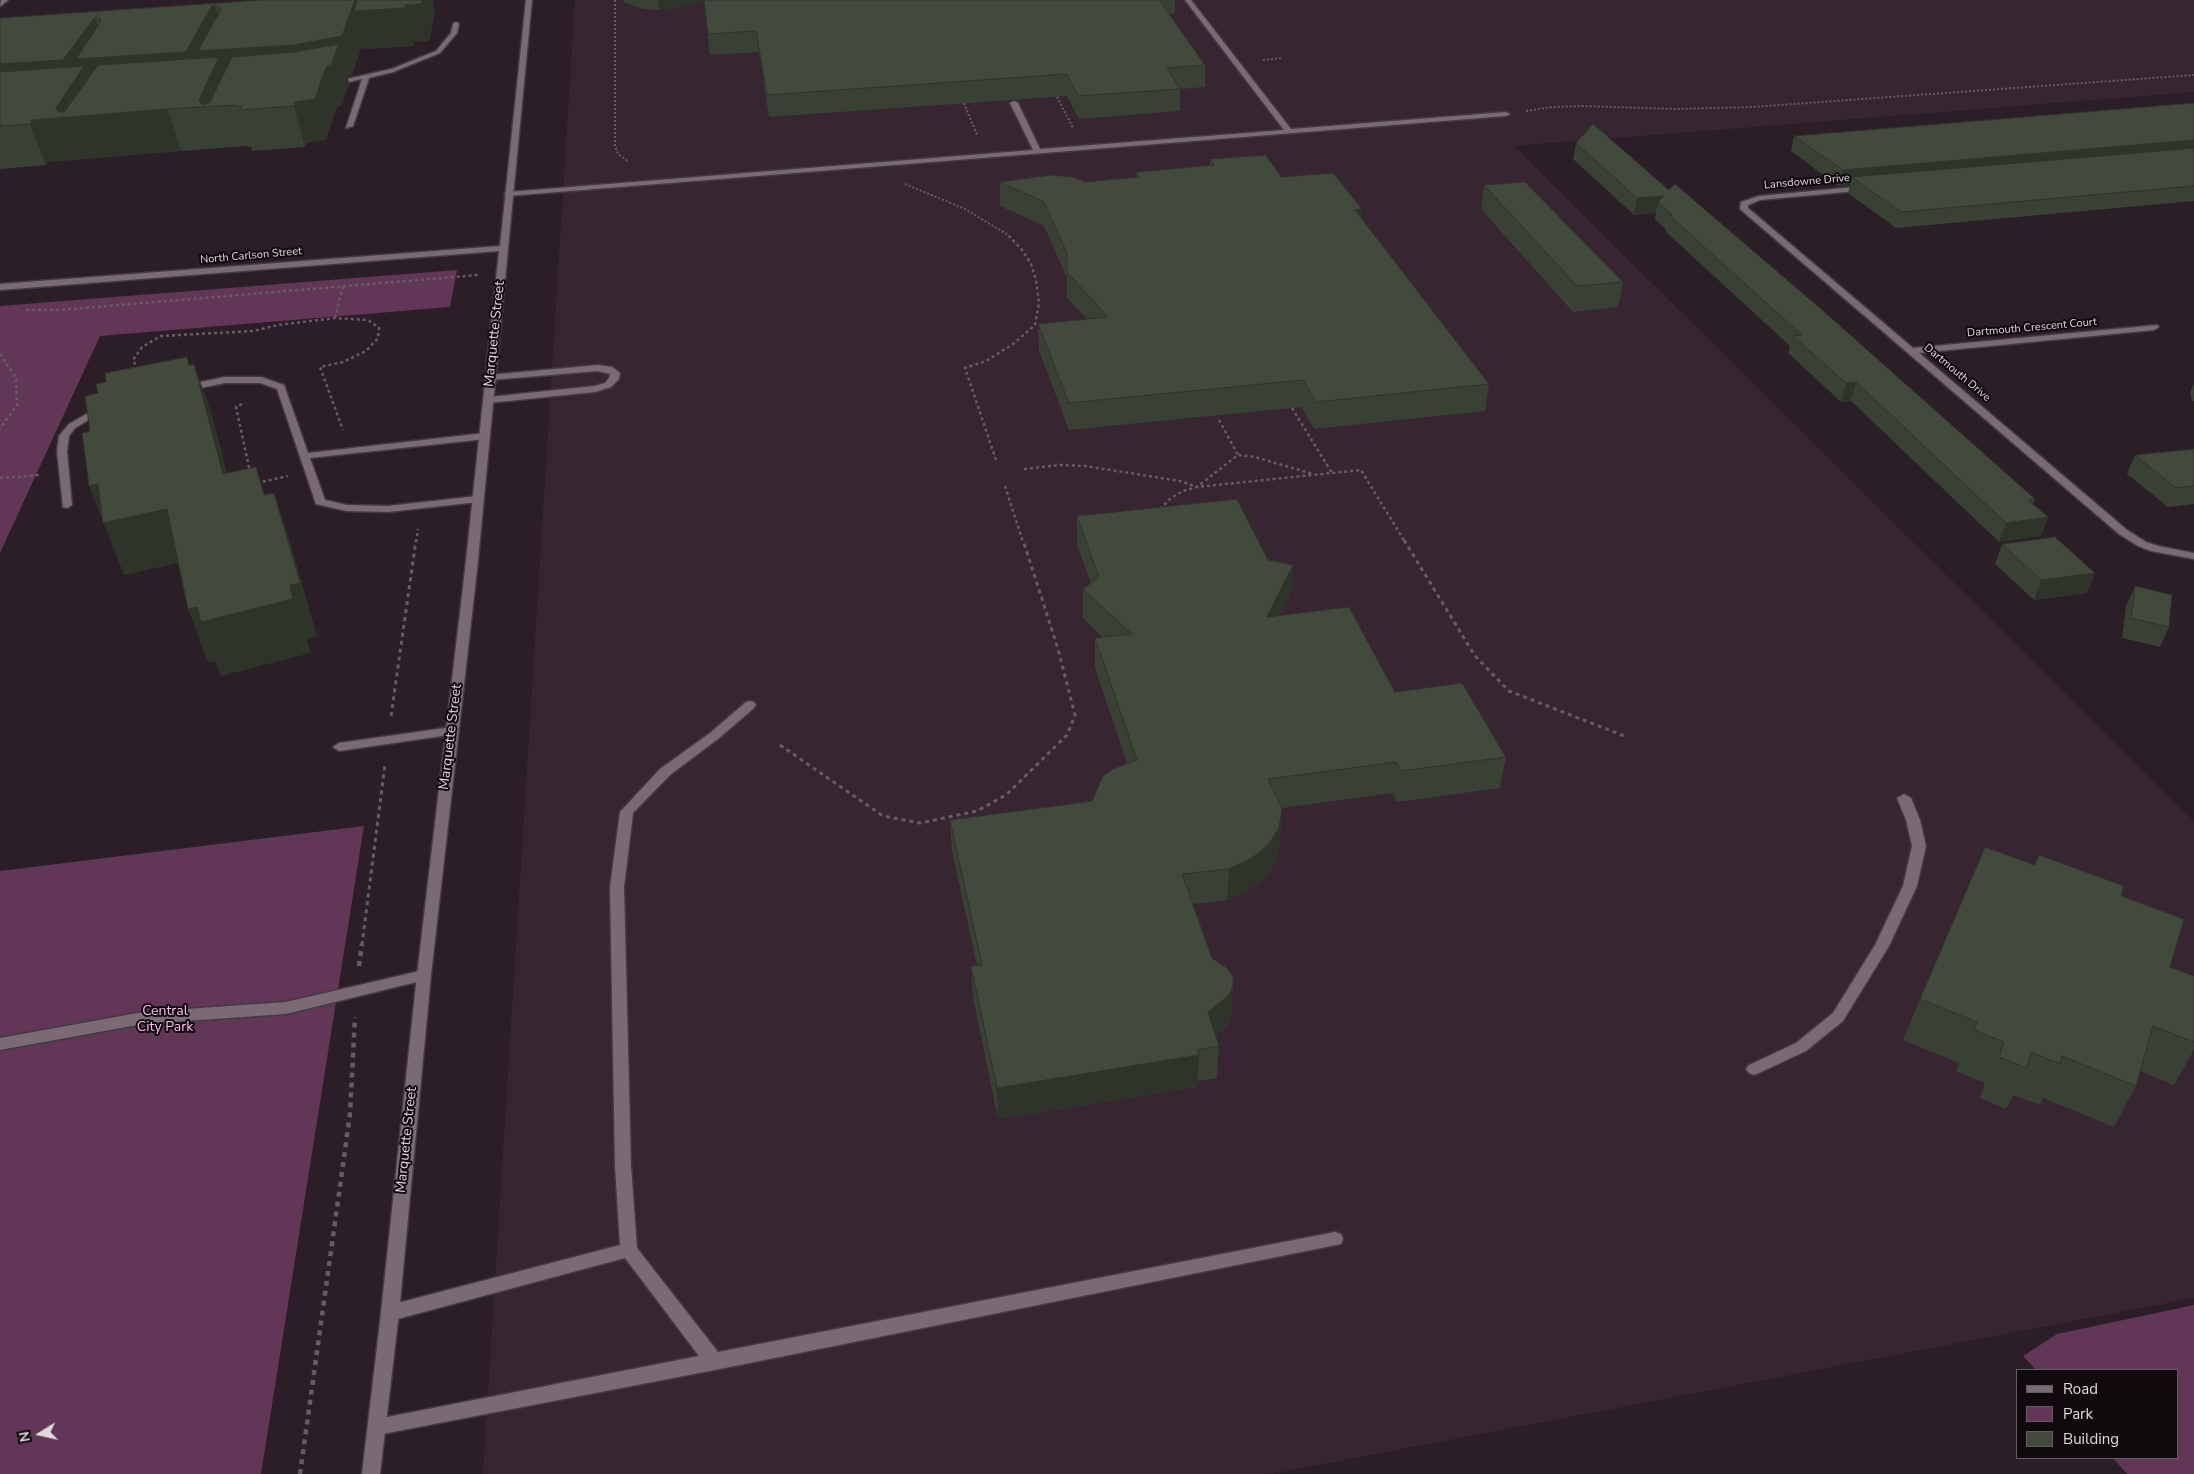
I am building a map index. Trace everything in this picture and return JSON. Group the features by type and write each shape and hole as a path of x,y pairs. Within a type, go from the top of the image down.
{"street":[{"path":"0,4 5,0"},
{"name":"Marquette Street","path":"371,1474 390,1313 424,975 485,436 508,194 530,0"},
{"path":"1188,0 1290,131"},
{"path":"319,86 391,72 438,52 454,33 456,24"},
{"path":"349,126 366,77"},
{"path":"1014,103 1037,151"},
{"path":"508,194 1506,114"},
{"name":"Lansdowne Drive","path":"1751,200 1770,196 1876,187"},
{"name":"Dartmouth Drive","path":"1751,200 1744,204 1744,209 1750,215 2123,532 2142,544 2171,553 2194,556"},
{"name":"North Carlson Street","path":"0,287 503,248"},
{"name":"Dartmouth Crescent Court","path":"1911,351 2154,327"},
{"path":"488,400 595,389 608,385 614,379 615,373 609,369 598,368 491,377"},
{"path":"172,391 226,380 261,380 281,387 320,502 347,508 388,509 478,499"},
{"path":"67,505 62,451 64,436 72,426 110,404"},
{"path":"305,456 485,436"},
{"path":"715,1362 629,1250 623,1166 617,887 628,812 665,772 714,736 750,705"},
{"path":"339,747 452,731"},
{"path":"1754,1070 1801,1047 1838,1017 1882,946 1910,886 1918,846 1913,820 1904,798"},
{"path":"0,1044 143,1018 286,1008 424,975"},
{"path":"377,1427 1335,1239"},
{"path":"390,1313 629,1250"}],"path":[{"path":"615,0 615,146 618,154 628,161 637,164"},
{"path":"1263,60 1283,58"},
{"path":"1506,114 1552,107 1582,106 1676,109 1752,107 2194,75"},
{"path":"964,104 981,142"},
{"path":"903,180 905,186 965,208 1007,234 1023,251 1031,264 1036,280 1039,303 1035,325 1013,344 986,361 965,368 996,460"},
{"path":"19,310 58,310 501,272"},
{"path":"335,318 343,286"},
{"path":"140,375 133,360 142,347 161,336 253,331 278,324 335,318 368,320 379,328 378,338 366,351 343,362 320,367 327,382 344,434"},
{"path":"0,354 16,378 17,405 0,428"},
{"path":"1292,408 1332,473"},
{"path":"1219,420 1238,455"},
{"path":"1196,487 1238,455 1255,457 1316,475"},
{"path":"1024,469 1060,465 1085,466 1180,481 1196,487"},
{"path":"1159,514 1161,507 1171,498 1183,491 1196,487 1361,470 1475,656 1509,692 1627,737"},
{"path":"0,478 44,475"},
{"path":"780,745 883,816 920,823 977,811 1006,795 1067,735 1075,715 1058,649 1005,486"}],"shaded area":[{"path":"575,0 2194,0 2194,92 1514,146 2194,821 2194,1298 1271,1474 483,1474"}],"green space":[{"path":"457,270 450,307 100,336 0,553 0,306"},
{"name":"Central City Park","path":"364,826 261,1474 0,1474 0,871"},
{"path":"2194,1305 2194,1474 2127,1474 2114,1459 2179,1459 2179,1369 2035,1369 2023,1356 2057,1334"}],"building":[{"path":"261,0 355,0 342,36 294,45 198,51 221,9 215,5 211,7 186,52 76,59 101,21 100,18 95,17 63,60 0,64 0,18"},
{"path":"357,0 422,0 421,4 405,5 405,8 354,11"},
{"path":"704,0 1159,0 1205,65 1167,68 1180,89 1078,96 1067,74 767,95 756,31 708,34"},
{"path":"339,44 331,65 327,66 323,75 315,99 295,102 294,106 240,110 242,106 236,105 168,109 32,120 30,124 0,126 0,72 84,66 56,108 58,112 64,112 98,65 219,57 199,100 202,105 210,102 232,57 294,52"},
{"path":"2194,103 2194,140 1843,170 1794,136"},
{"path":"1593,124 1669,190 1675,184 1821,309 2035,499 2028,500 2048,517 2006,523 1856,382 1846,383 1793,336 1802,335 1669,215 1672,215 1658,202 1664,196 1637,198 1576,143"},
{"path":"2194,148 2194,186 1901,212 1852,177"},
{"path":"1266,155 1281,177 1333,173 1362,209 1355,210 1489,384 1316,402 1303,380 1069,403 1038,324 1108,317 1067,272 1067,253 1044,202 1000,182 1051,175 1074,177 1085,182 1139,177 1136,172 1214,165 1210,159"},
{"path":"1525,182 1623,282 1577,286 1484,185"},
{"path":"187,357 189,365 194,364 223,474 256,467 264,495 274,493 300,583 290,585 293,599 201,622 197,607 188,609 167,509 103,523 98,484 89,486 82,433 90,431 85,396 98,393 96,384 106,382 105,373"},
{"path":"2194,449 2194,486 2176,488 2135,455"},
{"path":"1237,499 1268,560 1293,565 1267,617 1349,607 1395,692 1462,683 1506,757 1401,771 1396,762 1268,779 1282,809 1279,828 1268,845 1252,858 1229,869 1182,874 1212,958 1227,968 1233,976 1233,986 1229,995 1208,1012 1219,1046 1197,1050 1199,1055 997,1088 971,966 982,965 950,820 1092,801 1103,776 1113,769 1137,760 1095,638 1132,634 1083,589 1099,577 1077,516"},
{"path":"2055,537 2095,573 2041,580 2002,544"},
{"path":"2135,586 2172,595 2169,627 2131,618"},
{"path":"1985,847 2035,865 2039,855 2124,886 2121,896 2184,919 2170,967 2194,976 2194,1042 2153,1026 2136,1086 2062,1056 2060,1064 2031,1052 2026,1068 1999,1057 2004,1042 1974,1030 1977,1022 1920,999"}]}
